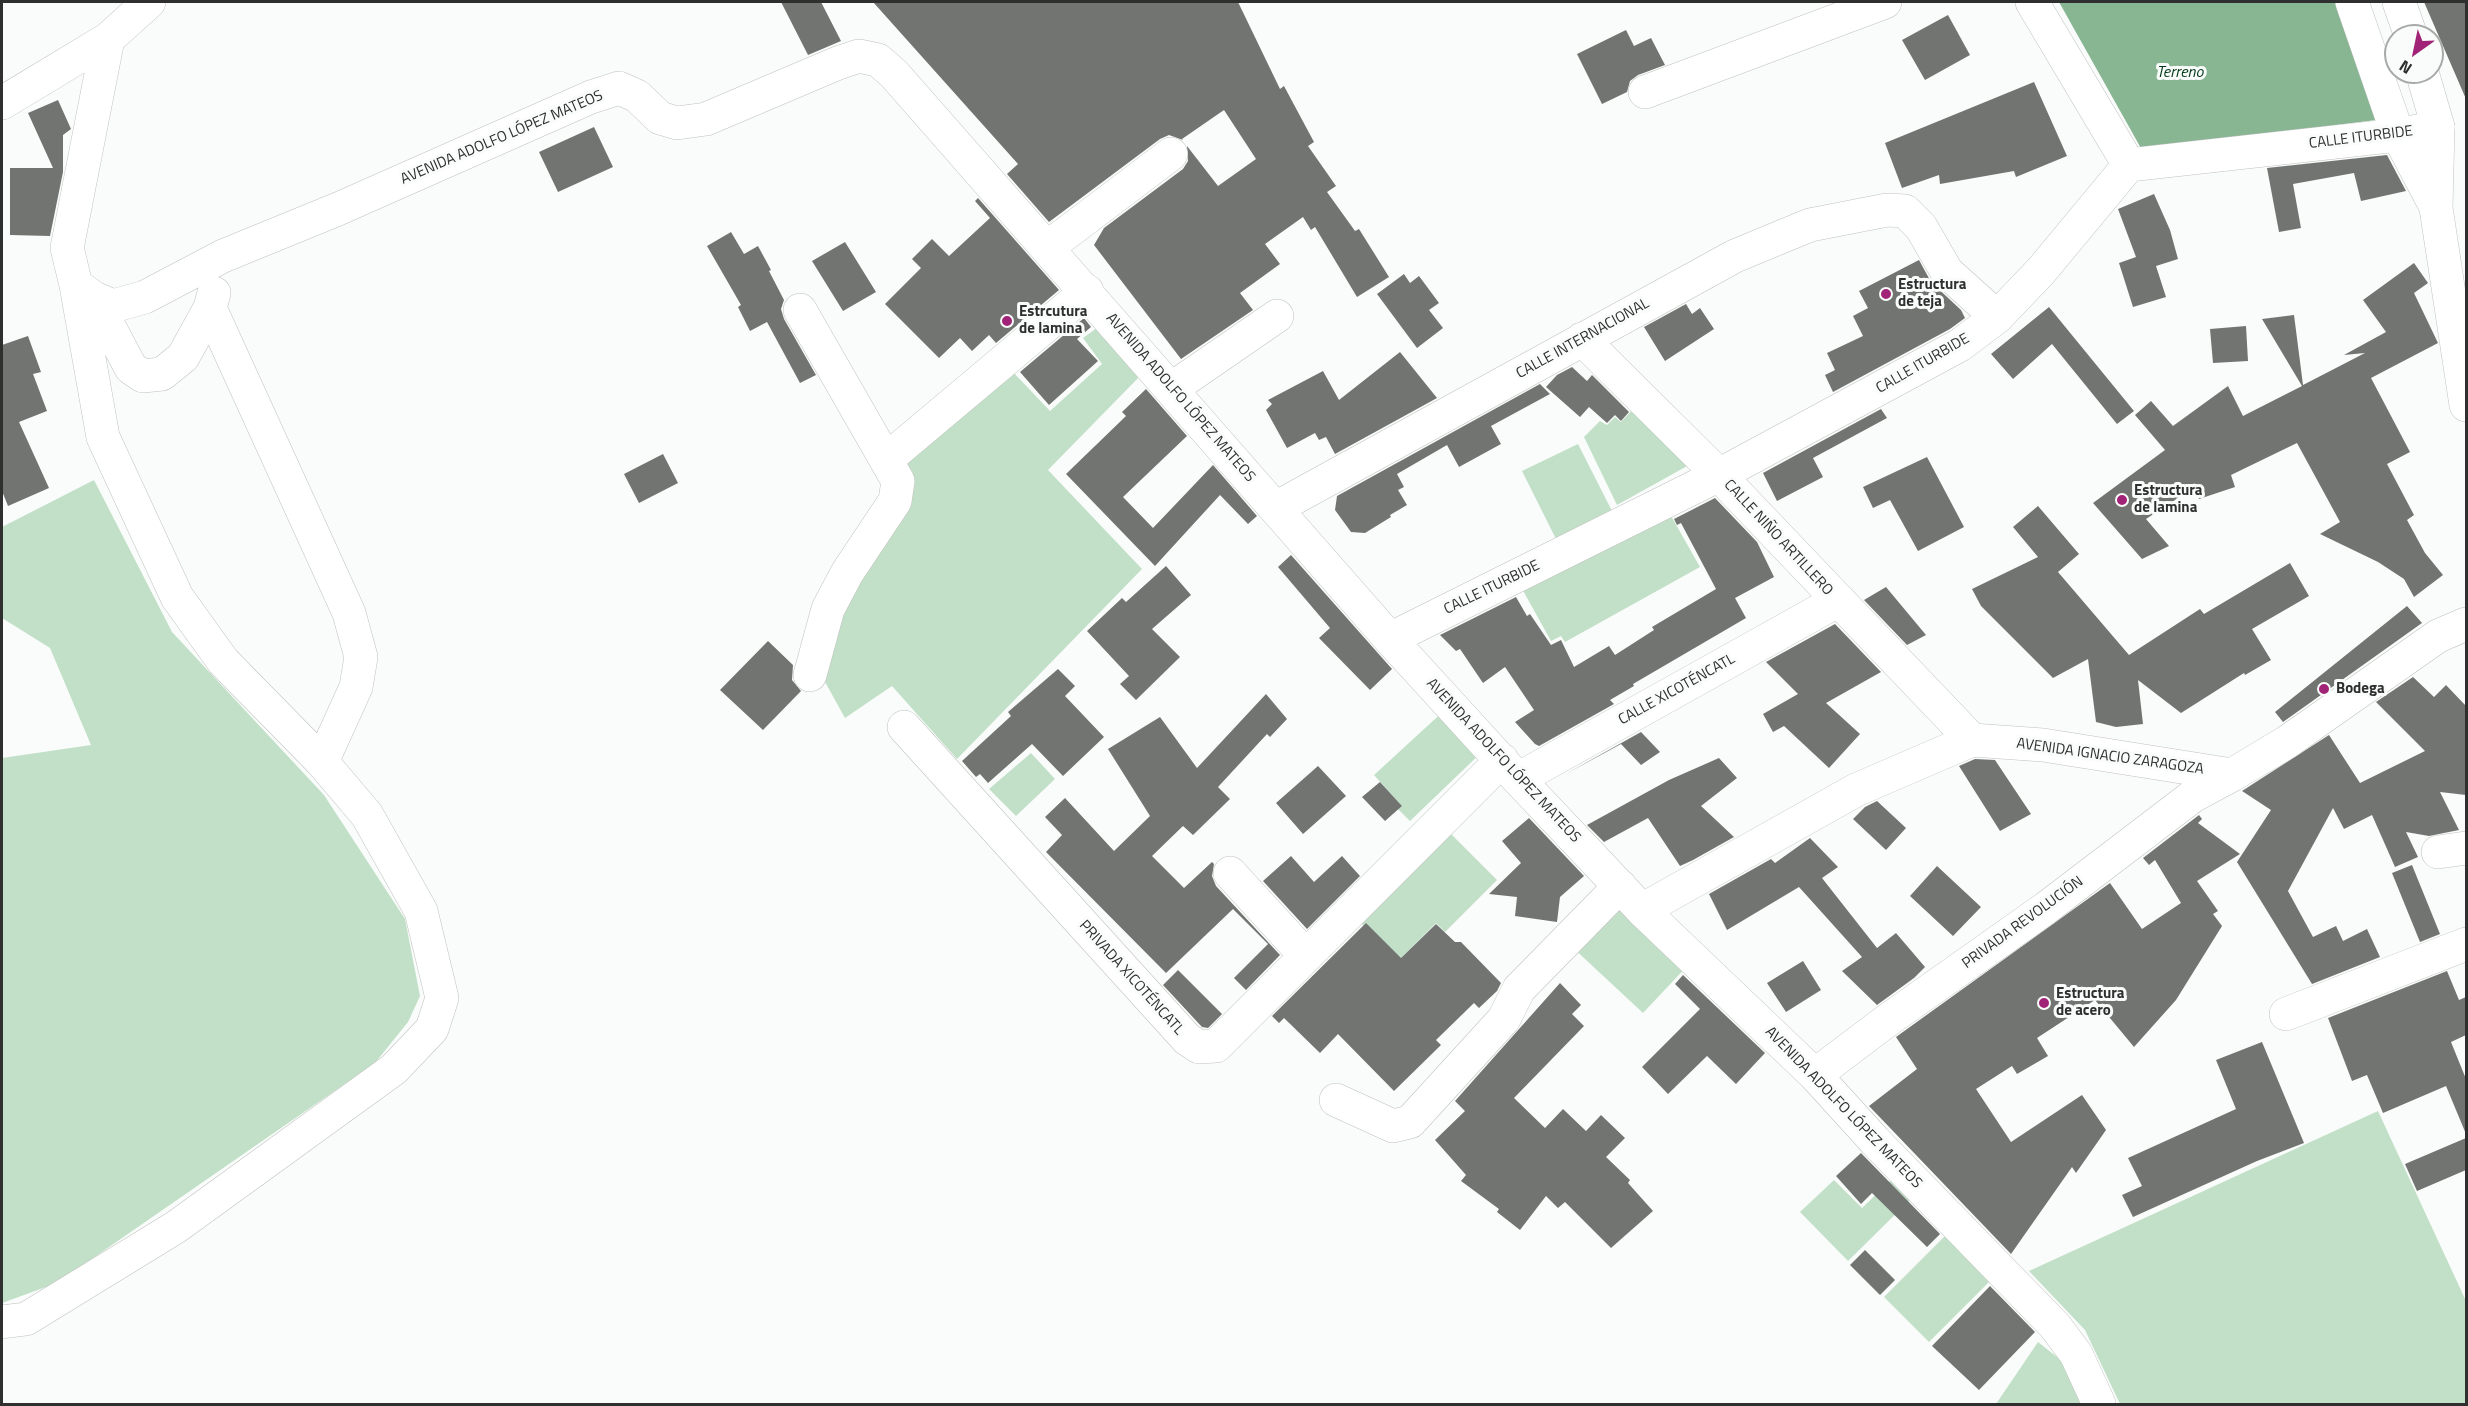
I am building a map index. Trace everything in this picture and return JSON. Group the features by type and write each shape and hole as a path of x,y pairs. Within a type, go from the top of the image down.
{"street":[{"path":"2,103 108,39 149,2"},
{"path":"1645,92 1885,2"},
{"path":"2032,2 2129,165"},
{"path":"2352,2 2398,135 2436,208"},
{"path":"2399,2 2407,24"},
{"path":"108,39 67,248 85,291 131,368 143,376 162,375 183,357 210,308 223,256"},
{"name":"AVENIDA ADOLFO LÓPEZ MATEOS","path":"85,291 113,306 145,297 223,256 338,209 600,94 619,88 638,96 660,118 677,123 706,119 859,56 878,60 894,74 1048,247 1390,639 1510,770 1642,910 1815,1075 1875,1142 2055,1326 2076,1354 2099,1404"},
{"path":"2425,84 2438,127 2436,208 2466,405"},
{"name":"CALLE ITURBIDE","path":"1390,639 1719,475 1960,345 1997,316 2041,271 2129,165 2398,135 2438,127"},
{"path":"1048,247 1172,154"},
{"name":"CALLE INTERNACIONAL","path":"1276,508 1735,256 1810,225 1887,210 1905,211 1921,227 1947,272 1997,316"},
{"path":"2,1322 26,1319 176,1227 394,1069 432,1029 442,998 422,911 368,815 322,762 223,661 177,597 103,437 85,291"},
{"path":"887,459 1087,291"},
{"path":"210,308 349,613 361,657 356,687 322,762"},
{"path":"800,310 898,481 895,501 847,573 828,609 810,675"},
{"path":"1171,388 1276,316"},
{"name":"CALLE NIÑO ARTILLERO","path":"1582,339 1719,475 1972,740"},
{"name":"CALLE XICOTÉNCATL","path":"1510,770 1837,601"},
{"path":"2232,775 2288,742 2438,636 2466,624"},
{"name":"PRIVADA XICOTÉNCATL","path":"904,727 1179,1030 1199,1047 1216,1046 1306,956 1510,770"},
{"name":"AVENIDA IGNACIO ZARAGOZA","path":"1642,910 1856,790 1972,740 2043,745 2232,775"},
{"name":"PRIVADA REVOLUCIÓN","path":"1815,1075 1885,1022 2046,908 2193,796 2232,775"},
{"path":"1230,873 1306,956"},
{"path":"1336,1100 1393,1126 1410,1122 1504,1019 1520,988 1620,886"},
{"path":"2286,1014 2466,944"}],"shaded area":[{"path":"1105,322 1145,371 1048,470 1142,569 957,759 892,686 845,718 819,671 895,459 1013,372 1050,411 1102,364 1083,338"},
{"path":"1637,405 1698,460 1617,505 1584,437 1600,421 1607,425 1615,417 1621,422"},
{"path":"1578,444 1613,513 1557,541 1522,471"},
{"path":"94,480 172,632 324,795 405,919 420,996 408,1022 375,1063 57,1283 2,1303 2,758 91,745 50,648 2,618 2,527"},
{"path":"1666,507 1700,567 1565,642 1561,636 1551,641 1521,587"},
{"path":"1447,708 1484,750 1410,821 1398,809 1402,806 1374,775"},
{"path":"1031,753 1055,779 1016,816 989,789"},
{"path":"1446,829 1497,880 1445,932 1436,923 1398,961 1357,919"},
{"path":"1618,894 1691,962 1643,1013 1570,945"},
{"path":"2378,1111 2466,1301 2466,1404 2120,1404 2085,1330 2029,1271"},
{"path":"1894,1177 1914,1196 1848,1261 1800,1212 1834,1180 1862,1208"},
{"path":"1948,1233 1993,1278 1929,1342 1884,1297"},
{"path":"2038,1342 2071,1368 2088,1404 1996,1404"}],"water":[{"name":"Terreno","path":"2059,2 2335,2 2376,120 2142,150"}],"building":[{"path":"781,2 821,2 841,41 808,55"},
{"path":"873,2 1238,2 1280,89 1284,86 1314,142 1308,146 1336,186 1327,192 1355,231 1359,229 1389,277 1357,297 1315,227 1311,230 1303,217 1265,244 1280,264 1240,293 1253,310 1181,359 1094,245 1104,228 1183,169 1188,161 1187,146 1218,186 1256,159 1224,110 1183,140 1169,135 1160,139 1049,222 1007,174 1018,164"},
{"path":"2424,2 2466,2 2466,99 2444,48 2444,24 2434,24"},
{"path":"1948,15 1970,55 1925,80 1902,40"},
{"path":"1626,30 1634,46 1651,38 1665,65 1638,75 1630,81 1627,92 1602,104 1577,54"},
{"path":"2034,82 2067,156 2016,177 2014,171 1940,184 1939,175 1902,188 1885,143"},
{"path":"58,100 71,129 63,135 63,172 50,236 10,235 10,168 53,168 28,113"},
{"path":"594,127 613,167 558,192 539,152"},
{"path":"2387,155 2406,191 2361,201 2354,173 2293,184 2301,228 2279,232 2267,168"},
{"path":"2154,194 2170,230 2178,259 2156,266 2166,297 2133,307 2119,263 2136,257 2118,209"},
{"path":"978,198 1059,290 996,343 989,335 972,351 960,338 939,358 885,304 921,268 912,259 932,239 949,256 990,218 975,201"},
{"path":"731,232 744,254 758,246 784,300 781,309 784,319 816,375 800,383 767,322 750,331 738,307 741,305 707,246"},
{"path":"845,242 876,292 843,311 812,261"},
{"path":"1919,260 1931,282 1961,310 1965,318 1950,329 1833,392 1825,375 1835,370 1827,353 1863,336 1853,316 1868,308 1859,291"},
{"path":"2414,263 2428,283 2414,293 2438,343 2371,378 2410,452 2387,464 2414,515 2407,520 2425,553 2443,575 2414,597 2404,579 2378,562 2320,534 2340,522 2297,443 2231,475 2235,487 2199,499 2195,487 2146,519 2169,546 2142,559 2093,503 2165,450 2135,415 2151,401 2173,426 2228,386 2243,416 2302,386 2262,319 2294,315 2303,385 2365,353 2344,355 2386,332 2363,300"},
{"path":"1404,274 1410,283 1419,276 1439,303 1429,310 1443,328 1417,348 1377,294"},
{"path":"1686,304 1692,314 1700,308 1714,329 1665,361 1644,327"},
{"path":"2049,307 2134,411 2117,424 2052,344 2013,379 1991,354"},
{"path":"1084,318 1091,327 1077,339 1098,361 1049,405 1020,372"},
{"path":"2246,326 2248,361 2213,363 2210,329"},
{"path":"28,336 41,372 33,374 47,411 19,422 49,488 8,506 2,491 2,345"},
{"path":"1400,352 1437,398 1335,454 1326,437 1319,440 1315,433 1287,448 1266,410 1272,404 1268,400 1323,371 1339,400"},
{"path":"1572,367 1587,381 1592,375 1629,412 1621,421 1615,415 1607,423 1589,407 1580,417 1546,387 1557,375"},
{"path":"1540,384 1550,394 1491,426 1501,444 1459,467 1447,445 1397,474 1404,487 1398,490 1407,505 1365,533 1351,532 1335,510 1337,496"},
{"path":"1146,389 1187,436 1123,497 1153,528 1213,465 1257,516 1248,524 1220,495 1155,566 1066,474 1126,416 1122,412"},
{"path":"1881,409 1887,418 1813,458 1823,477 1777,501 1763,473"},
{"path":"663,454 678,483 639,503 624,474"},
{"path":"1927,457 1964,527 1918,551 1890,500 1873,508 1863,487"},
{"path":"1715,498 1757,542 1774,577 1735,598 1746,618 1633,684 1634,686 1610,700 1614,704 1539,746 1515,722 1534,710 1505,667 1483,683 1460,649 1456,651 1440,635 1516,597 1527,616 1530,614 1551,645 1561,640 1574,667 1609,646 1615,655 1654,630 1652,627 1716,589 1681,523 1677,525 1674,519"},
{"path":"2038,506 2079,554 2058,572 2129,655 2200,609 2204,614 2290,563 2309,596 2252,629 2271,660 2245,675 2244,673 2181,713 2138,680 2143,724 2116,727 2096,722 2088,659 2053,678 1981,606 1972,589 2038,557 2013,527"},
{"path":"1291,555 1392,669 1370,690 1319,638 1330,628 1278,567"},
{"path":"1166,566 1191,595 1152,629 1180,657 1136,700 1120,684 1129,676 1087,631 1122,598 1126,602"},
{"path":"1886,587 1926,635 1907,645 1864,600"},
{"path":"2407,606 2422,623 2283,722 2275,712"},
{"path":"1835,624 1881,672 1826,703 1860,734 1829,768 1784,726 1773,732 1763,714 1798,694 1766,662"},
{"path":"768,641 793,665 792,680 801,691 763,730 720,690"},
{"path":"1058,669 1075,686 1065,696 1104,737 1063,776 1032,744 988,783 980,774 976,777 962,761 1011,716 1008,712"},
{"path":"2413,677 2434,697 2446,685 2466,706 2466,795 2440,792 2459,830 2429,836 2406,832 2418,857 2395,867 2372,815 2344,829 2333,808 2288,891 2313,937 2336,926 2343,941 2367,929 2380,957 2312,984 2237,862 2271,810 2242,791 2329,735 2360,783 2425,751 2376,702"},
{"path":"1266,694 1287,719 1270,737 1267,734 1218,787 1230,799 1193,835 1183,826 1152,856 1184,888 1212,862 1214,864 1212,876 1216,886 1280,955 1246,990 1234,978 1268,944 1233,909 1166,973 1046,852 1062,835 1045,817 1065,798 1114,851 1150,816 1108,749 1160,717 1197,768"},
{"path":"1641,732 1660,752 1641,765 1621,744 1564,775"},
{"path":"1719,758 1737,778 1701,806 1734,837 1693,860 1680,866 1648,818 1604,842 1587,825 1669,780"},
{"path":"1975,759 1995,760 2031,814 2000,831 1959,766"},
{"path":"1318,766 1346,796 1303,834 1276,803"},
{"path":"1380,782 1402,806 1385,821 1362,797"},
{"path":"1877,801 1906,828 1886,850 1853,819 1865,807"},
{"path":"2199,815 2202,819 2198,823 2240,854 2197,881 2218,911 2213,914 2222,926 2176,1000 2134,1047 2095,1000 2037,1038 2048,1056 2017,1074 2012,1066 1976,1089 2011,1142 2082,1095 2106,1130 2076,1173 2072,1167 2011,1254 1869,1106 1917,1069 1896,1037 2110,883 2142,929 2181,903 2155,860 2149,865 2143,858"},
{"path":"1529,818 1584,876 1560,897 1557,922 1515,916 1517,897 1489,894 1521,863 1502,841"},
{"path":"1810,838 1838,867 1822,878 1877,948 1896,933 1925,967 1877,1005 1842,971 1862,957 1799,887 1727,930 1709,894 1771,859 1775,863"},
{"path":"1291,856 1314,882 1342,856 1360,876 1307,929 1263,881"},
{"path":"2412,865 2440,934 2420,942 2392,873"},
{"path":"1937,866 1981,907 1953,936 1910,896"},
{"path":"1366,923 1401,958 1436,924 1455,942 1461,942 1501,983 1497,991 1479,1008 1474,1003 1436,1040 1441,1045 1394,1091 1338,1034 1320,1053 1284,1018 1279,1023 1272,1016"},
{"path":"1803,961 1821,990 1786,1012 1767,983"},
{"path":"1178,970 1222,1014 1208,1028 1202,1027 1163,985"},
{"path":"2447,971 2459,1000 2466,997 2466,1035 2451,1042 2466,1079 2466,1134 2446,1086 2383,1113 2367,1075 2352,1081 2328,1018"},
{"path":"1683,975 1765,1053 1736,1084 1707,1056 1668,1094 1642,1067 1700,1009 1675,984"},
{"path":"1560,983 1581,1005 1572,1014 1584,1026 1514,1098 1545,1128 1563,1109 1586,1131 1601,1115 1625,1138 1606,1157 1630,1180 1628,1183 1653,1211 1611,1248 1565,1202 1558,1208 1546,1196 1520,1230 1497,1212 1499,1209 1461,1181 1466,1175 1435,1140 1465,1111 1455,1101"},
{"path":"2262,1042 2304,1143 2257,1161 2133,1217 2122,1195 2142,1186 2128,1158 2236,1109 2216,1060"},
{"path":"2466,1138 2466,1170 2417,1191 2405,1164"},
{"path":"1861,1153 1940,1234 1927,1247 1872,1193 1861,1204 1836,1176"},
{"path":"1865,1250 1895,1280 1880,1295 1850,1265"},
{"path":"1990,1286 2035,1332 1979,1390 1932,1346"}],"place":[{"name":"Estructura de teja","path":"1886,294"},
{"name":"Estrcutura de lamina","path":"1007,321"},
{"name":"Estructura de lamina","path":"2122,500"},
{"name":"Bodega","path":"2324,689"},
{"name":"Estructura de acero","path":"2044,1003"}]}
